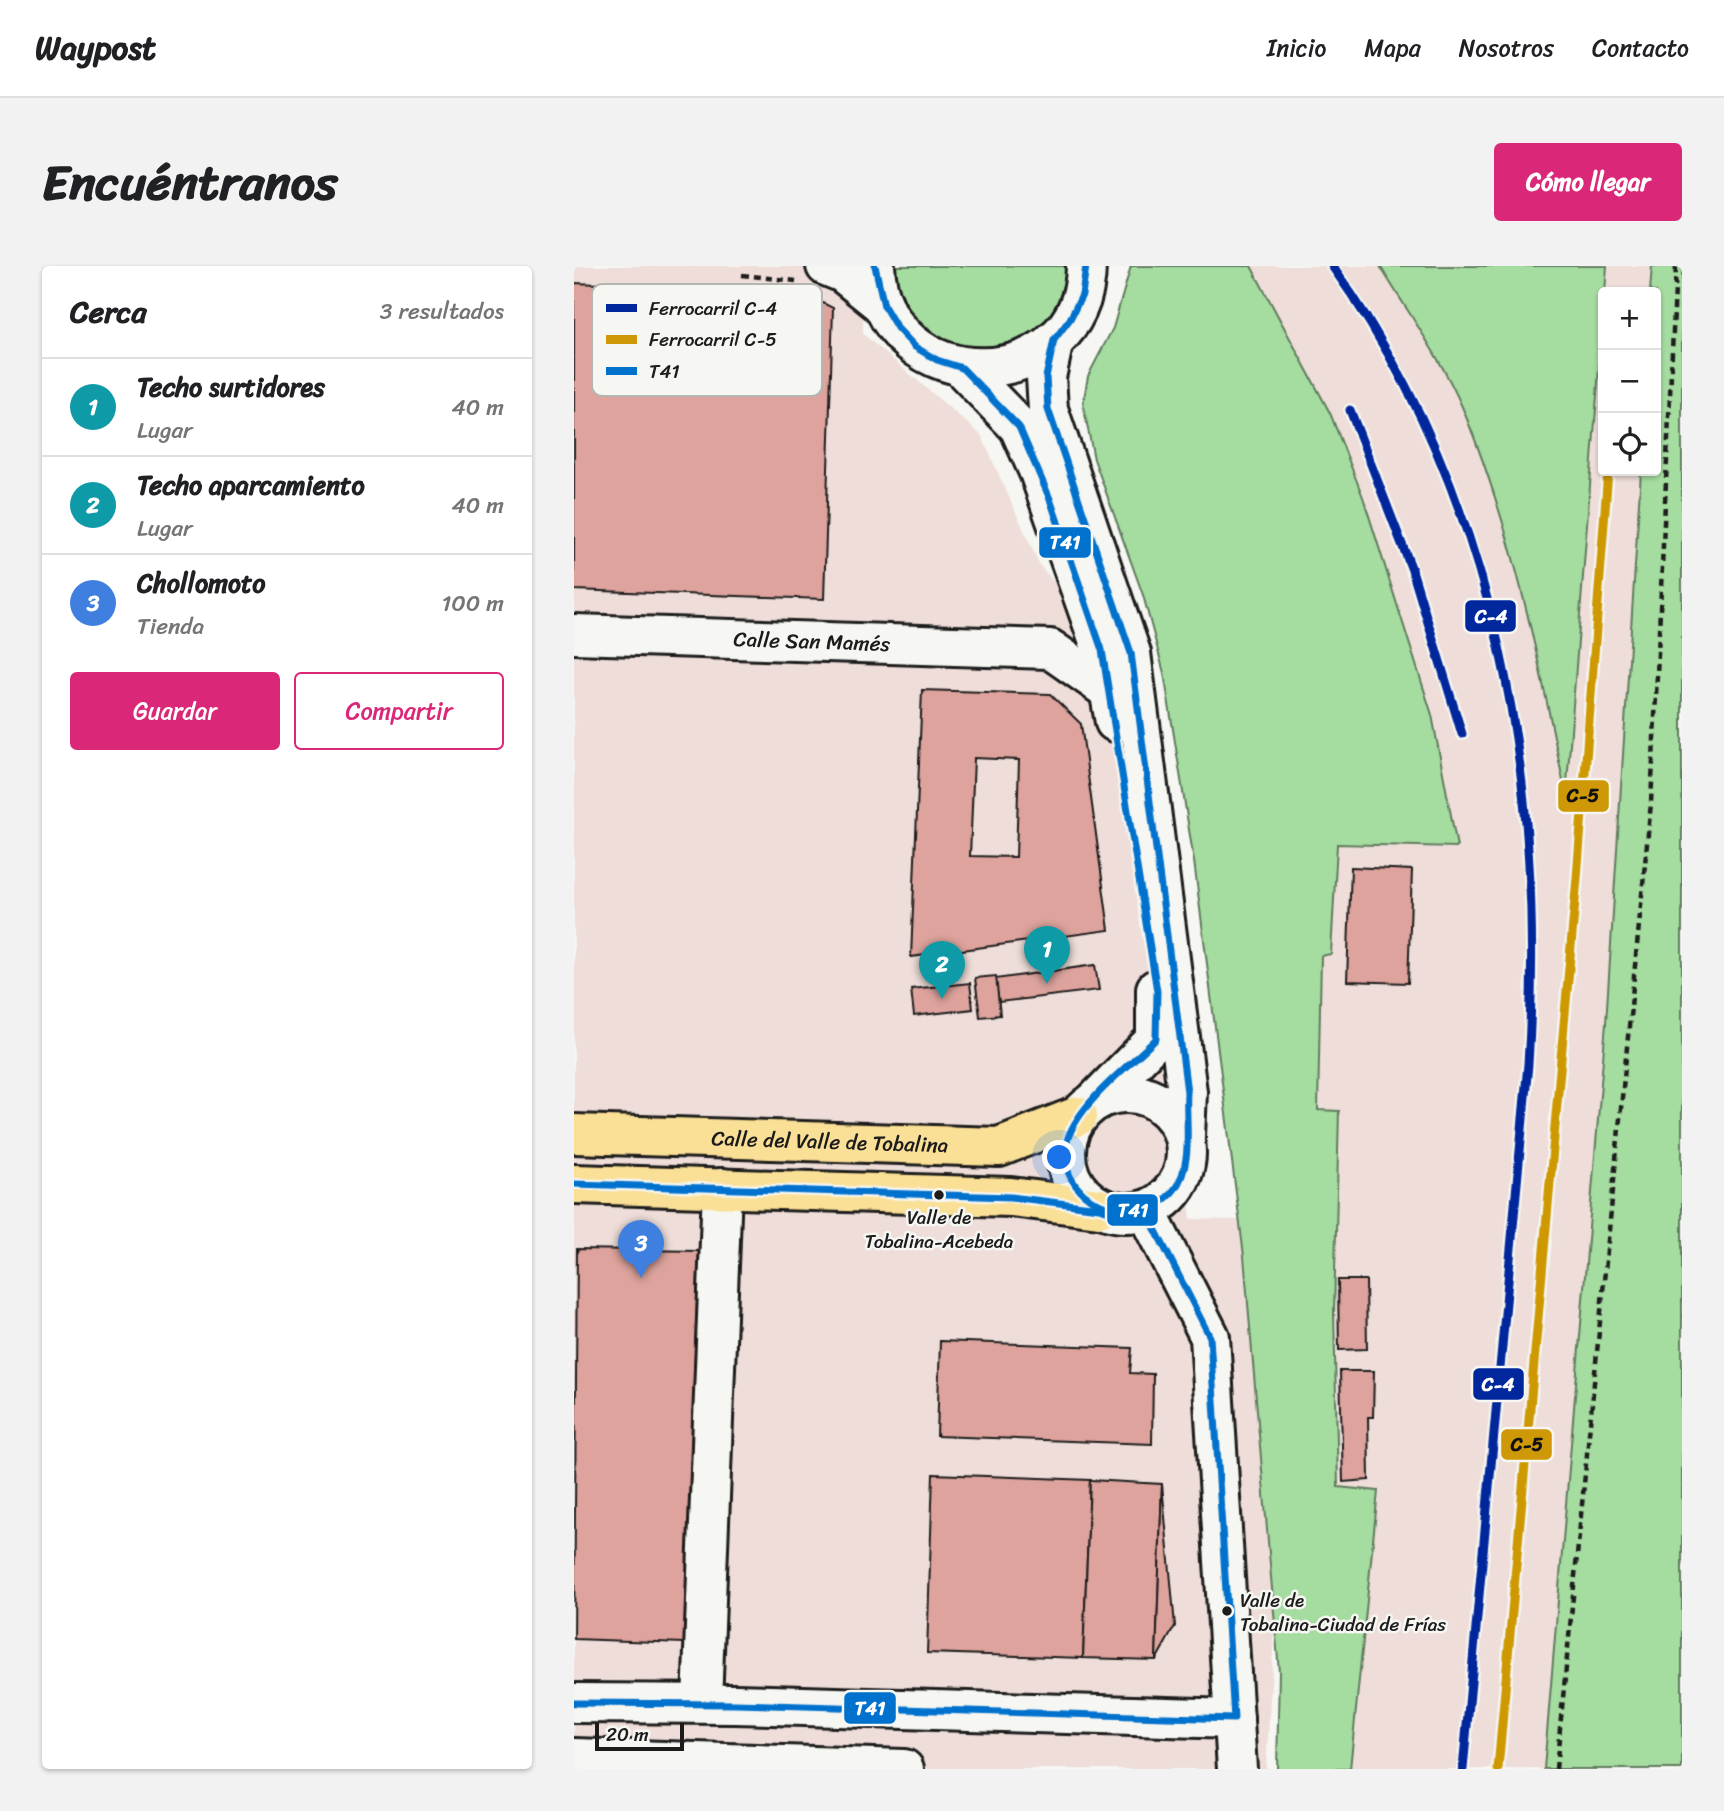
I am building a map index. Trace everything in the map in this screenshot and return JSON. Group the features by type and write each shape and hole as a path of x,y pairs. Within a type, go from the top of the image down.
{"main road":[{"name":"Calle del Valle de Tobalina","path":"574,1134 999,1147 1086,1109"},
{"path":"574,1184 1011,1197 1099,1208"}],"street":[{"path":"827,266 843,273 884,306"},
{"path":"875,266 884,306 897,328 915,347 937,360 962,368 987,369 1011,365 1034,355 1054,340 1070,319 1082,296 1086,266"},
{"path":"962,368 1019,427 1050,499 1102,650 1157,991 1156,1040 1086,1109 1067,1142 1066,1164 1082,1194 1099,1208 1119,1214 1146,1211 1165,1201 1175,1190 1187,1161 1187,1093 1131,653 1048,409 1046,377 1054,340"},
{"path":"1087,606 1050,649 1110,691"},
{"name":"Calle San Mamés","path":"574,634 1050,649"},
{"path":"1086,1109 1111,1094 1132,1092 1153,1098 1175,1116 1185,1136"},
{"path":"722,1188 718,1703 731,1766"},
{"path":"1146,1211 1210,1337 1237,1769"},
{"path":"574,1703 718,1703 1234,1719"},
{"path":"574,1758 731,1766 904,1769"}],"path":[{"path":"1556,1769 1651,803 1676,266"}],"shaded area":[{"path":"574,266 864,266 863,334 981,435 1040,566 1121,657 1191,1219 1298,1221 1266,1769 574,1769"},
{"path":"1164,266 1682,266 1568,1769 1346,1769 1334,1312 1339,1112 1305,1110"}],"green space":[{"path":"895,266 1067,266 1063,286 1053,310 1029,335 1005,346 980,348 955,344 933,332 914,315 901,293"},
{"path":"1131,266 1251,266 1330,413 1363,497 1432,715 1457,847 1337,844 1331,954 1321,956 1318,1110 1339,1111 1334,1312 1338,1487 1378,1491 1350,1769 1277,1769 1279,1672 1244,1256 1194,861 1164,673 1143,595 1094,459 1083,404 1088,376 1113,328"},
{"path":"1380,266 1607,266 1605,287 1598,287 1598,382 1566,796 1524,600 1497,503 1463,409 1424,336"},
{"path":"1652,266 1682,266 1682,1769 1544,1769 1606,1023 1641,476 1661,476 1661,287 1650,287"}],"building":[{"path":"574,283 600,284 592,284 592,396 822,396 822,302 833,308 824,599 574,590"},
{"path":"922,690 1050,694 1081,724 1109,930 911,957","holes":["974,758 1019,760 1016,857 970,856"]},
{"path":"1351,867 1412,870 1408,983 1347,981"},
{"path":"1095,965 1099,990 999,1002 995,979"},
{"path":"996,976 1000,1015 980,1017 975,978"},
{"path":"970,983 973,1009 914,1016 911,989"},
{"path":"577,1249 699,1251 684,1643 574,1639"},
{"path":"1338,1280 1366,1280 1367,1349 1339,1350"},
{"path":"940,1341 1132,1348 1130,1373 1153,1374 1152,1444 937,1436"},
{"path":"1340,1371 1374,1371 1373,1417 1368,1417 1369,1480 1343,1482"},
{"path":"933,1474 1090,1480 1083,1658 927,1653"},
{"path":"1090,1480 1162,1484 1156,1660 1083,1658"},
{"path":"1162,1484 1175,1626 1156,1660"}],"rail line":[{"name":"C-4","path":"1332,266 1389,355 1435,449 1472,546 1499,647 1518,750 1528,854 1532,959 1528,1064 1463,1769"},
{"name":"C-4","path":"1350,410 1412,570 1462,734"},
{"name":"C-5","path":"1498,1769 1577,878 1608,476"}],"transit line":[{"name":"T41","path":"875,266 884,306 897,328 915,347 937,360 962,368 1019,427 1050,499 1102,650 1157,991 1156,1039 1083,1111 1068,1138 1066,1160 1071,1178 1083,1194 1100,1205 1119,1210 1139,1210 1158,1204 1174,1190 1180,1180 1186,1156 1187,1092 1131,653 1048,409 1046,377 1054,340 1070,319 1082,295 1086,266"},
{"name":"T41","path":"574,1184 1011,1197 1099,1208 1119,1214 1132,1212"},
{"name":"T41","path":"574,1703 735,1704 1234,1719 1210,1337 1146,1211"}],"place":[{"name":"Techo surtidores","path":"1047,984"},
{"name":"Techo aparcamiento","path":"942,999"},
{"name":"Valle de Tobalina-Acebeda","path":"939,1195"},
{"name":"Chollomoto","path":"641,1278"},
{"name":"Valle de Tobalina-Ciudad de Frías","path":"1227,1611"}]}
